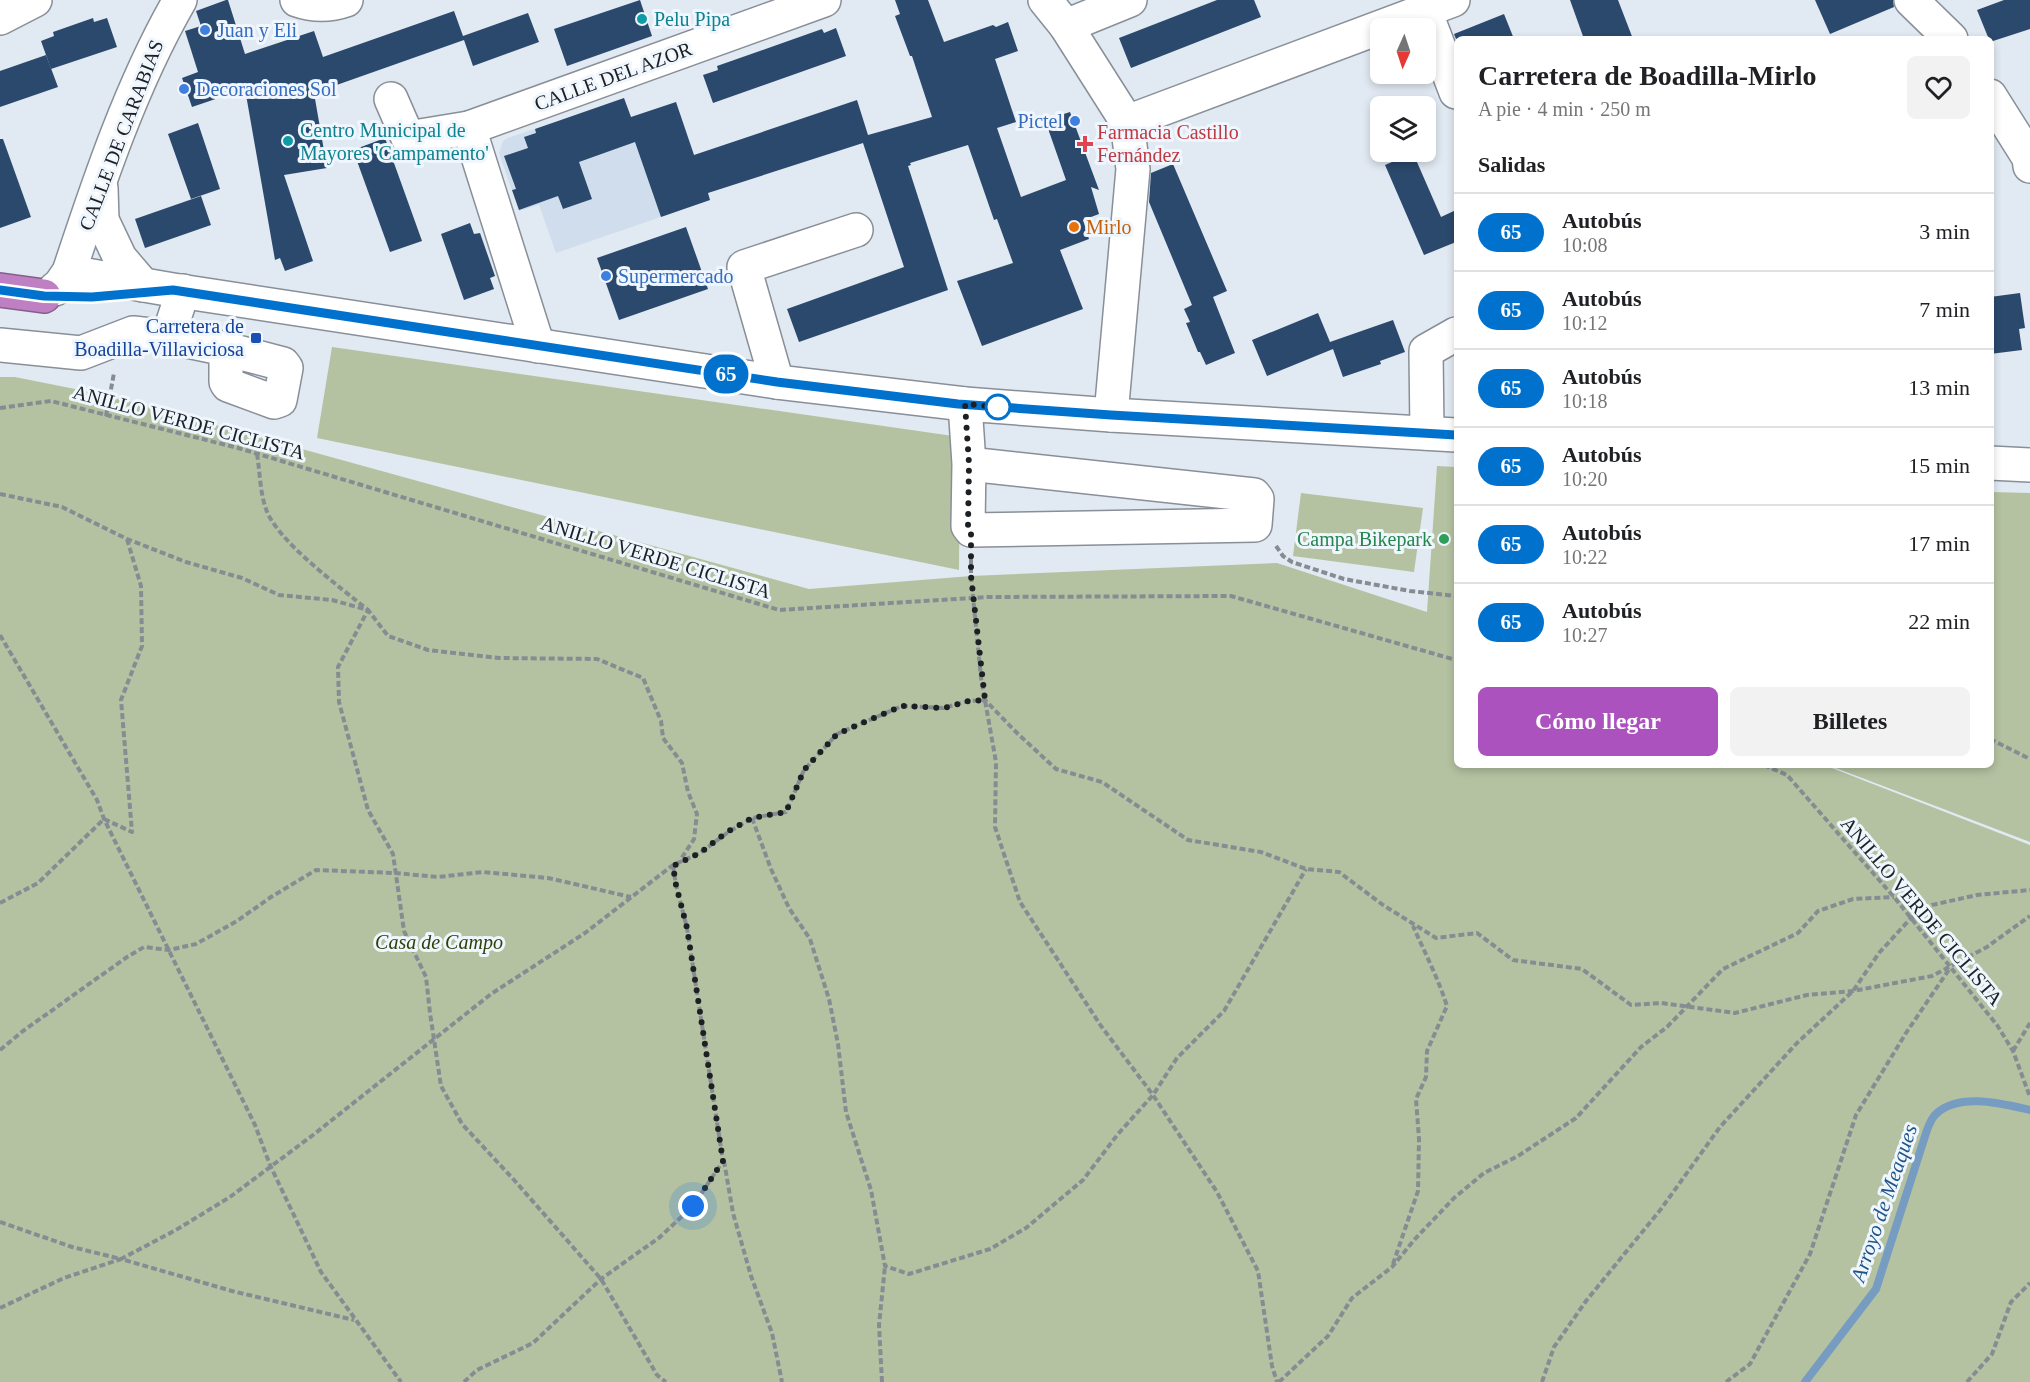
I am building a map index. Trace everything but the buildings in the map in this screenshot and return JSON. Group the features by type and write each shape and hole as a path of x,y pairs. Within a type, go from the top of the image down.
{"highway":[{"path":"0,290 44,296"}],"street":[{"path":"0,18 35,0"},
{"path":"153,0 160,34"},
{"name":"CALLE DE CARABIAS","path":"69,272 100,178 160,34 180,0"},
{"path":"297,0 310,4 333,4 346,0"},
{"name":"CALLE DEL AZOR","path":"391,99 408,138 469,129 824,0"},
{"path":"1046,0 1066,26 1126,122 1133,169 1111,415"},
{"path":"1066,26 1130,0"},
{"path":"1911,0 1948,36"},
{"path":"1126,122 1439,5 1454,82"},
{"path":"1994,102 2030,161"},
{"path":"469,129 538,346"},
{"path":"100,178 102,220 120,258 166,289"},
{"path":"777,382 744,267 856,230"},
{"path":"44,296 60,285 69,272 166,289 777,382 965,404 1111,415 1442,434 1426,351 1454,335"},
{"path":"44,296 92,297 166,289"},
{"path":"166,289 168,338"},
{"path":"0,345 81,353 133,333 226,349"},
{"path":"965,404 969,464 968,526 971,530 1255,525 1257,499 1254,495 969,464"},
{"path":"1994,463 2030,465"}],"path":[{"path":"97,346 115,364 106,416"},
{"name":"ANILLO VERDE CICLISTA","path":"0,408 51,401 257,454 778,610 974,598 1231,596 1454,659"},
{"path":"0,1308 64,1278 121,1259 176,1230 230,1197 313,1135 491,994 585,933 673,866 684,857 694,839 697,814 688,792 682,763 663,738 661,721 643,678 597,659 499,658 428,650 388,636 368,610 316,568 273,525 265,508 257,454"},
{"path":"0,494 63,507 127,539 186,562 242,578 279,595 332,600 368,610"},
{"path":"1253,526 1292,562 1344,579 1410,591 1454,596"},
{"path":"971,530 971,576 985,700 996,762 995,827 1020,902 1101,1026 1153,1095 1217,1192 1258,1271 1272,1366 1278,1382 1328,1336 1352,1298 1392,1267 1433,1219 1484,1173 1518,1156 1576,1118 1641,1047 1667,1027 1723,969 1798,933 1818,911 1853,900 1894,897"},
{"path":"104,819 132,832 121,700 142,646 141,586 127,539"},
{"path":"368,610 338,667 339,702 368,810 393,854 404,931 426,976 441,1086 462,1124 601,1279 657,1375 666,1382"},
{"path":"0,635 97,800 104,819 255,1125 270,1165 321,1272 401,1382"},
{"path":"673,866 700,853 727,832 752,818 786,812 804,770 837,734 902,706 944,708 969,701 985,700 1056,770 1102,782 1188,840 1261,852 1306,869 1339,872 1436,938 1477,933 1513,960 1582,969 1630,1005 1661,1003 1735,1013 1807,995 1853,991 1932,976 1987,947 2030,916"},
{"path":"1994,741 2030,759"},
{"name":"ANILLO VERDE CICLISTA","path":"1771,768 1787,775 1894,897 1997,1024 2013,1051 2030,1097"},
{"path":"752,818 771,869 789,908 810,939 829,999 838,1044 846,1112 871,1190 885,1266 879,1325 882,1382"},
{"path":"0,903 38,883 104,819"},
{"path":"673,866 689,939 733,1213 751,1276 772,1333 782,1382"},
{"path":"885,1266 909,1274 990,1249 1026,1228 1083,1180 1118,1134 1153,1095 1176,1058 1224,1011 1306,869"},
{"path":"0,1050 23,1031 144,947 169,950 196,945 316,870 438,877 483,872 548,878 632,897"},
{"path":"1542,1382 1554,1347 1586,1301 1661,1209 1720,1128 1797,1043 1853,991 1879,953 1911,918 1932,905 1977,895 2030,890"},
{"path":"1392,1267 1418,1191 1419,1139 1416,1100 1426,1077 1427,1051 1447,1006 1437,976 1426,957 1413,924"},
{"path":"1726,1382 1750,1364 1810,1254 1856,1115 1906,1033 1951,967"},
{"path":"2013,1051 2030,1023"},
{"path":"464,1382 477,1370 534,1343 601,1279 660,1237 693,1206 723,1161"},
{"path":"0,1222 72,1247 232,1291 355,1321"},
{"path":"1967,1382 1992,1354 2011,1302 2030,1283"}],"shaded area":[{"path":"676,102 710,200 556,253 539,205 519,211 499,153 503,141 555,122 631,117"}],"green space":[{"path":"332,347 960,437 959,570 317,438"},
{"name":"Casa de Campo","path":"0,377 15,377 110,396 809,589 971,576 1277,563 1427,612 1437,466 1454,467 1454,768 1832,768 2030,845 2030,1382 0,1382"},
{"path":"1994,492 2030,493 2030,842 1836,768 1994,768"},
{"path":"1301,493 1423,508 1414,572 1293,556"}],"waterway":[{"name":"Arroyo de Meaques","path":"1805,1382 1876,1289 1927,1130 1935,1115 1946,1107 1969,1101 2030,1110"}],"bus line":[{"name":"65","path":"0,290 44,296 92,297 173,290 777,382 965,404 1454,435"}],"place":[{"name":"Pelu Pipa","path":"642,19"},
{"name":"Juan y Eli","path":"205,30"},
{"name":"Decoraciones Sol","path":"184,89"},
{"name":"Pictel","path":"1075,121"},
{"name":"Centro Municipal de Mayores 'Campamento'","path":"288,141"},
{"name":"Farmacia Castillo Fernández","path":"1085,144"},
{"name":"Mirlo","path":"1074,227"},
{"name":"Supermercado","path":"606,276"},
{"name":"Carretera de Boadilla-Villaviciosa","path":"256,338"},
{"name":"Campa Bikepark","path":"1444,539"}],"route":[{"path":"693,1206 723,1161 687,928 673,866 700,853 727,832 752,818 786,812 804,770 837,734 902,706 944,708 969,701 985,700 971,576 971,530 968,526 969,464 965,404 998,407"}]}
